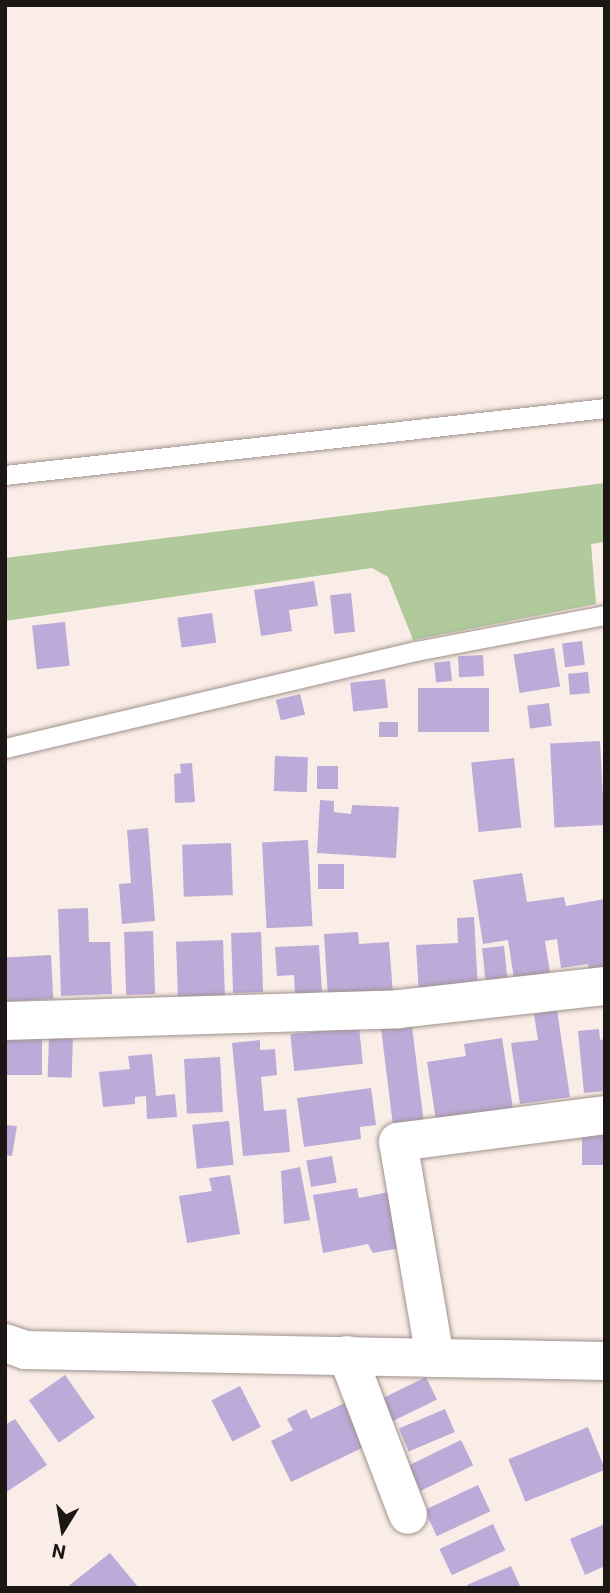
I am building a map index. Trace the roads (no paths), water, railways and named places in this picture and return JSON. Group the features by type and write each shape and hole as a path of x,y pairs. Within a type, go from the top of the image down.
{"street":[{"path":"5,1021 399,1009 605,986"},
{"path":"435,1357 398,1143 605,1115"},
{"path":"5,1343 25,1350 605,1361"},
{"path":"347,1355 408,1515"}],"lane":[{"path":"5,475 605,408"},
{"path":"5,748 416,651 605,615"}]}
